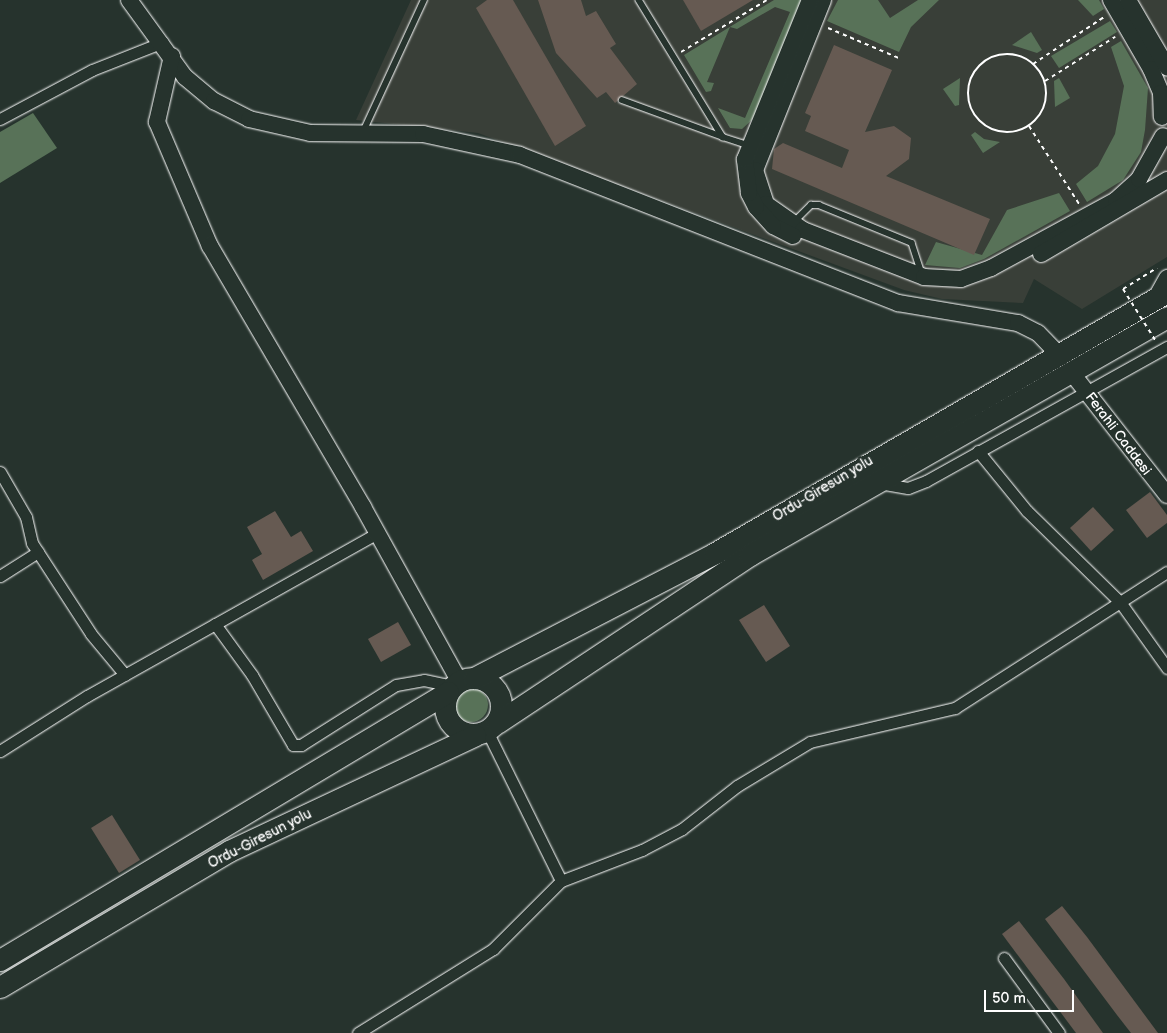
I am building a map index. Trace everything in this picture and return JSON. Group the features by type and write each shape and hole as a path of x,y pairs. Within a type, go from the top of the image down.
{"highway":[{"name":"Ordu-Giresun yolu","path":"0,960 459,684 716,553 1162,295"},
{"name":"Ordu-Giresun yolu","path":"0,987 229,851 486,730 742,560 1167,317"},
{"path":"490,683 500,698 486,730 456,729 449,721 459,684 490,683"}],"street":[{"path":"129,0 168,49 184,77 214,101 249,120 310,133 423,134 520,155 898,303 1018,322 1038,333 1058,354"},
{"path":"810,0 747,145 749,193 773,226 908,283 944,292 995,278 1114,215 1167,180"},
{"path":"823,0 755,170 766,204 791,224 924,277 949,281 974,276 1087,216 1127,192 1165,140 1161,93 1128,30 1118,3"},
{"path":"1118,3 1167,68"},
{"path":"0,119 92,70 168,49"},
{"path":"168,49 156,122 210,246 377,533 459,684"},
{"path":"1162,295 1167,278"},
{"path":"878,482 908,488 978,451 1162,345"},
{"name":"Ferahli Caddesi","path":"1070,372 1167,495"},
{"path":"978,451 1027,511 1120,602 1167,668"},
{"path":"0,472 26,517 38,552 91,634 125,675"},
{"path":"0,751 125,675 377,533"},
{"path":"0,576 38,552"},
{"path":"358,1033 493,949 561,881 642,850 682,829 737,786 810,742 955,708 1167,572"},
{"path":"215,624 252,675 293,745 301,745 396,685 424,680 459,684"},
{"path":"486,730 561,881"},
{"path":"1004,958 1059,1033"}],"lane":[{"path":"362,134 424,0"},
{"path":"639,0 672,57 722,136"},
{"path":"622,100 747,145"},
{"path":"791,224 810,205 820,205 912,243 924,277"}],"path":[{"path":"672,57 767,0"},
{"path":"1033,64 1118,3"},
{"path":"821,25 901,59"},
{"path":"1044,82 1128,30"},
{"path":"1011,54 1033,64 1044,82 1045,104 1029,126 1005,132 982,124 968,104 967,91 976,68 991,57 1011,54"},
{"path":"1029,126 1087,216"},
{"path":"1145,273 1123,289 1162,345"}],"shaded area":[{"path":"411,0 1167,0 1167,257 1082,309 1034,279 1023,303 942,299 904,290 478,133 356,120"}],"green space":[{"path":"774,0 803,0 754,118 742,129 730,128 718,108 745,118 790,12 775,7 737,29 730,27 707,82 714,83 711,91 706,92 684,55"},
{"path":"838,0 878,0 890,18 918,0 939,0 911,27 899,52 827,21"},
{"path":"1078,0 1099,0 1104,9 1093,16"},
{"path":"1110,21 1117,32 1059,68 1051,56"},
{"path":"1031,32 1042,50 1037,53 1012,45"},
{"path":"1121,41 1148,88 1145,130 1141,152 1123,180 1087,202 1076,184 1098,166 1115,134 1124,86 1111,47"},
{"path":"960,78 959,105 955,106 943,89"},
{"path":"1059,78 1070,98 1055,107 1054,81"},
{"path":"33,113 57,148 0,183 0,132"},
{"path":"975,132 984,139 1000,142 983,153 971,135"},
{"path":"1059,193 1070,211 984,259 960,268 925,265 936,242 982,255 1007,210"},
{"path":"471,688 478,689 483,693 487,698 487,712 483,717 478,721 471,722 464,721 459,717 455,712 454,705 455,698 459,693 464,689"}],"building":[{"path":"487,0 513,0 586,126 555,146 476,8"},
{"path":"538,0 581,0 586,16 596,11 616,44 610,48 637,84 615,103 606,92 597,98 556,53"},
{"path":"683,0 753,0 701,31"},
{"path":"834,45 892,70 865,132 894,126 911,138 909,159 886,176 990,219 974,255 772,169 774,149 783,143 842,168 849,150 805,131 811,116 805,113"},
{"path":"1150,492 1167,515 1167,523 1147,538 1126,510"},
{"path":"1093,507 1114,530 1091,551 1070,528"},
{"path":"275,511 291,537 301,531 313,551 263,580 252,560 262,554 247,527"},
{"path":"764,605 790,646 766,662 739,620"},
{"path":"398,622 411,645 381,662 368,639"},
{"path":"112,815 140,860 119,873 91,828"},
{"path":"1062,906 1158,1033 1131,1033 1117,1015 1045,919"},
{"path":"1019,921 1103,1033 1076,1033 1002,934"}]}
